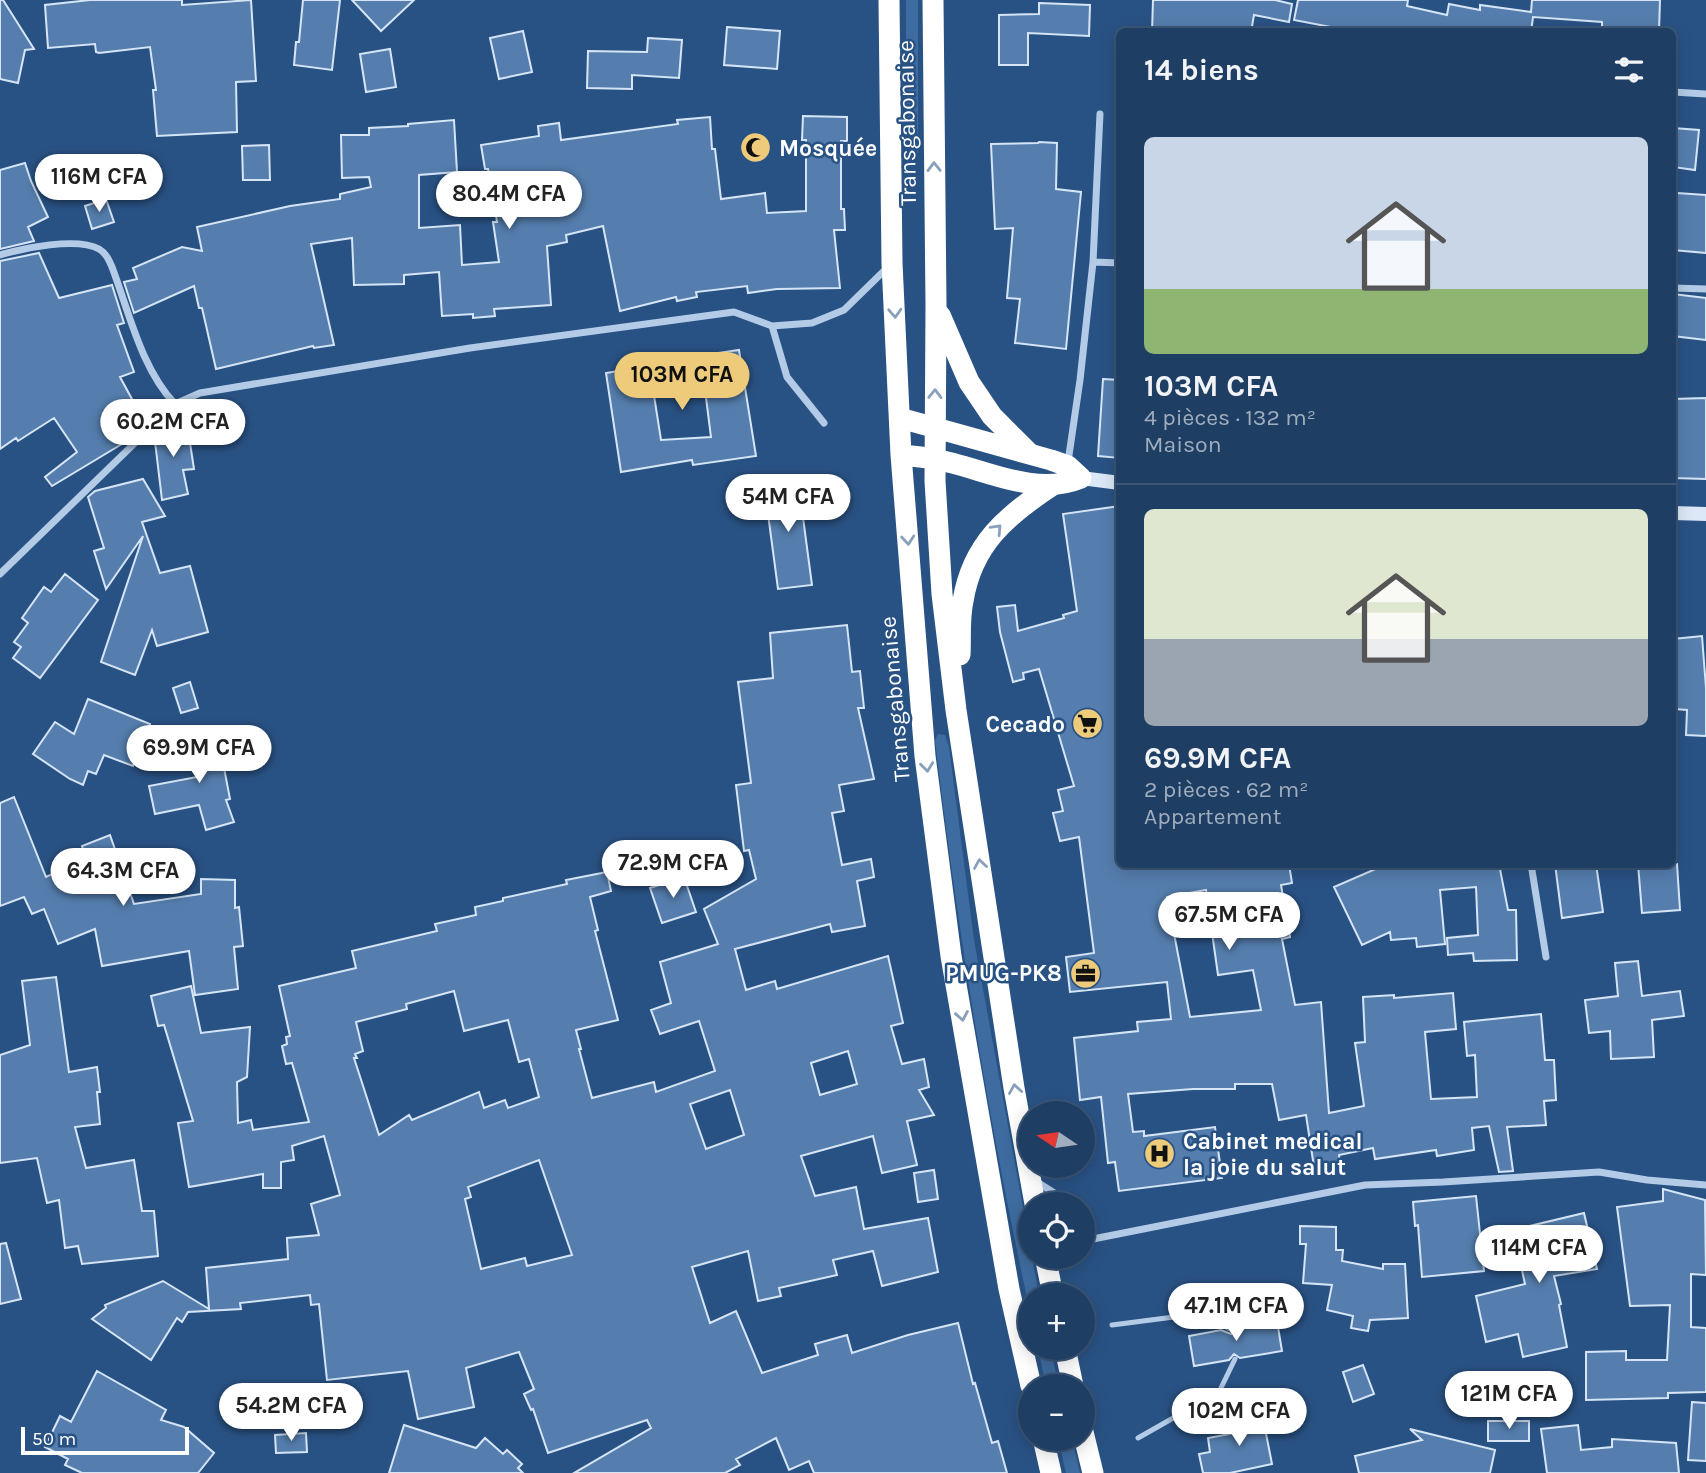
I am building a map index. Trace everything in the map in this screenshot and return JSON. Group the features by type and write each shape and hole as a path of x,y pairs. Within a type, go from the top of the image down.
{"highway":[{"name":"Transgabonaise","path":"889,0 892,263 901,455 925,756 951,956 1009,1289 1028,1374"},
{"name":"Transgabonaise","path":"933,0 936,305 934,459 942,594 956,710 1033,1192"},
{"path":"936,305 969,382 992,416 1032,455"},
{"path":"900,418 1032,455 1074,472 1064,485 1053,485 1024,482 934,459 901,455"},
{"path":"956,710 962,603 974,560 999,526 1053,485"},
{"path":"1046,1451 1051,1473"},
{"path":"1088,1451 1093,1473"}],"main road":[{"path":"1074,472 1116,483"},
{"path":"1676,513 1706,514"}],"street":[{"path":"1676,92 1706,94"},
{"path":"1074,472 1080,380 1093,262 1100,114"},
{"path":"0,255 20,249 74,244 89,245 106,254 147,360 164,392 176,404"},
{"path":"1093,262 1116,263"},
{"path":"0,574 176,404 200,393 470,348 734,312 772,326 812,323 844,310 892,263"},
{"path":"1676,288 1706,289"},
{"path":"772,326 786,377 824,423"},
{"path":"1532,868 1546,957"},
{"path":"1095,1239 1365,1185 1598,1172 1706,1185"},
{"path":"1030,1179 1052,1192"}],"lane":[{"path":"1112,1325 1174,1317 1212,1319 1230,1329"},
{"path":"1138,1438 1219,1392 1235,1359"}],"shaded area":[{"path":"906,0 918,0 918,154 910,156 906,121"},
{"path":"938,734 945,735 949,747 974,940 1020,1192 1018,1192 1018,1252 964,957 935,740"},
{"path":"1021,1269 1034,1269 1037,1283 1024,1283"},
{"path":"1041,1360 1053,1360 1056,1374 1043,1374"},
{"path":"1061,1451 1075,1451 1080,1473 1066,1473"}],"building":[{"path":"0,0 3,0 34,49 25,50 18,83 0,79"},
{"path":"90,0 182,0 182,5 251,0 256,81 236,82 237,132 157,136 153,90 156,90 150,47 99,53 96,52 95,44 48,48 45,5"},
{"path":"303,0 340,0 332,70 294,65"},
{"path":"352,0 414,0 381,31"},
{"path":"1153,0 1275,0 1292,4 1289,22 1254,15 1252,28 1152,28"},
{"path":"1298,0 1408,0 1407,6 1447,15 1449,4 1480,10 1480,5 1531,12 1532,0 1660,0 1659,28 1613,28 1602,27 1602,22 1533,17 1532,28 1331,28 1294,20"},
{"path":"1039,3 1090,5 1089,36 1028,33 1028,65 999,65 999,15 1039,14"},
{"path":"727,27 780,31 777,69 724,65"},
{"path":"523,31 532,72 499,79 490,38"},
{"path":"648,38 682,40 679,78 632,75 632,89 587,88 588,51 647,52"},
{"path":"390,49 396,87 366,92 360,54"},
{"path":"803,116 847,117 847,141 841,141 841,209 844,209 845,230 834,230 840,288 777,289 748,293 747,286 696,292 697,297 677,301 676,297 620,311 603,226 566,235 567,242 547,246 551,305 494,309 495,316 442,316 439,272 404,275 404,284 354,285 352,238 311,244 334,345 313,346 216,369 194,286 134,313 124,282 137,279 133,268 182,247 202,251 197,227 290,206 340,199 340,194 371,187 369,177 342,178 341,135 369,135 369,128 454,120 457,172 419,175 419,228 460,225 462,265 499,262 491,182 488,169 485,169 481,145 539,136 538,126 559,123 561,140 710,117 712,149 715,149 721,199 765,193 767,213 806,211 806,140 802,140"},
{"path":"1676,128 1699,130 1695,170 1676,167"},
{"path":"1057,143 1056,189 1081,192 1066,349 1015,343 1020,299 1007,298 1013,228 995,229 991,144"},
{"path":"269,145 270,180 243,180 242,146"},
{"path":"25,163 48,217 28,227 34,241 0,249 0,170"},
{"path":"1677,193 1706,195 1706,253 1676,250"},
{"path":"106,199 114,222 92,229 85,206"},
{"path":"39,253 59,298 112,285 124,323 117,325 134,372 120,377 139,412 113,428 122,444 52,486 45,477 77,452 54,418 0,449 0,261"},
{"path":"1676,294 1706,298 1706,340 1676,336"},
{"path":"739,350 756,456 693,465 692,460 621,472 606,373","holes":["704,382 711,437 661,440 653,389"]},
{"path":"1103,379 1116,380 1116,458 1098,456"},
{"path":"1706,398 1706,479 1676,478 1676,399"},
{"path":"187,423 194,469 183,470 188,494 162,500 154,433 158,429"},
{"path":"143,479 165,516 142,522 160,573 190,566 208,632 157,646 152,630 135,675 101,662 143,536 106,589 94,551 104,548 88,497 95,491"},
{"path":"798,480 812,585 778,589 764,484"},
{"path":"1116,507 1116,868 1290,868 1292,883 1281,885 1290,937 1282,939 1295,1005 1321,1002 1329,1113 1364,1106 1355,1043 1365,1042 1363,997 1394,995 1394,998 1453,993 1456,1029 1425,1032 1431,1099 1477,1097 1475,1055 1467,1056 1464,1022 1541,1014 1545,1060 1554,1060 1556,1100 1544,1101 1546,1125 1507,1127 1513,1171 1499,1172 1489,1126 1472,1128 1474,1150 1437,1156 1436,1150 1375,1159 1373,1148 1339,1155 1340,1162 1314,1167 1306,1115 1279,1120 1272,1084 1235,1084 1235,1089 1128,1094 1133,1132 1144,1131 1144,1136 1215,1127 1222,1178 1119,1191 1115,1162 1108,1163 1101,1097 1080,1100 1074,1038 1138,1031 1137,1022 1171,1019 1167,982 1070,992 1066,957 1094,953 1079,837 1060,841 1053,813 1063,811 1058,790 1074,786 1039,669 1023,673 1024,679 1013,682 1000,632 997,607 1015,605 1018,631 1064,618 1063,615 1077,611 1063,514","holes":["1206,890 1218,975 1253,970 1261,1010 1190,1017 1167,897"]},
{"path":"65,574 98,600 40,678 13,658 21,647 14,642 28,623 22,618 44,587 51,592"},
{"path":"847,625 852,672 860,671 864,708 858,708 874,779 839,785 844,811 832,813 842,865 871,859 874,877 857,881 865,926 832,932 830,924 735,949 746,990 775,981 777,989 888,956 903,1023 891,1026 902,1064 924,1059 929,1087 919,1090 934,1115 907,1121 917,1165 882,1173 873,1136 801,1156 815,1196 856,1187 864,1229 928,1218 938,1272 882,1286 873,1251 833,1260 837,1275 779,1288 781,1296 758,1301 748,1251 692,1267 710,1323 736,1311 762,1373 818,1355 815,1344 847,1335 852,1353 958,1323 973,1384 975,1383 992,1443 998,1441 1007,1473 814,1473 809,1461 789,1470 776,1438 736,1459 740,1465 725,1473 574,1473 651,1428 647,1420 548,1453 533,1409 531,1410 524,1394 534,1389 519,1352 466,1368 474,1407 418,1419 408,1371 327,1380 319,1304 311,1305 310,1295 240,1303 241,1309 188,1312 182,1322 177,1318 151,1360 92,1319 106,1308 105,1305 163,1281 209,1309 206,1268 288,1259 287,1238 319,1235 311,1204 340,1195 324,1136 292,1146 294,1160 281,1162 281,1188 263,1188 263,1174 189,1187 178,1123 193,1121 164,1025 158,1026 151,996 191,986 201,1033 250,1027 247,1077 237,1082 238,1123 251,1120 253,1130 309,1122 292,1063 286,1064 282,1046 287,1044 286,1037 290,1036 279,986 356,968 352,951 437,931 435,924 476,915 475,907 567,884 566,880 607,872 611,891 590,897 598,930 595,931 618,1020 576,1030 592,1098 654,1082 656,1092 715,1071 699,1021 660,1034 651,1010 671,1003 660,962 718,944 704,909 756,879 749,850 744,851 736,785 751,783 738,682 773,678 770,633","holes":["454,991 464,1031 508,1020 519,1062 529,1059 539,1097 508,1108 505,1100 484,1108 479,1092 412,1120 409,1115 379,1135 354,1058 357,1058 355,1054 363,1051 356,1022 407,1009 406,1004","848,1051 857,1084 820,1095 811,1063","730,1090 744,1135 706,1149 690,1104","539,1160 572,1255 527,1266 525,1258 481,1269 465,1199 471,1197 468,1187"]},
{"path":"1702,636 1706,736 1686,735 1687,710 1676,709 1676,639"},
{"path":"190,682 198,708 181,713 173,688"},
{"path":"88,699 150,724 133,766 104,755 96,774 88,771 83,785 33,754 55,722 74,734"},
{"path":"217,731 230,799 226,800 234,822 206,830 199,805 155,814 149,786 197,777 189,737"},
{"path":"14,797 46,877 86,859 82,846 110,835 134,904 201,894 201,879 235,880 235,908 239,907 243,946 234,947 238,989 195,995 189,951 102,966 95,929 58,944 44,909 32,914 24,897 0,906 0,803"},
{"path":"1677,864 1680,910 1642,913 1638,868 1676,868"},
{"path":"1378,868 1500,868 1508,910 1516,910 1517,960 1474,961 1473,953 1448,955 1447,938 1478,935 1476,887 1440,890 1445,944 1417,947 1416,938 1391,940 1390,932 1362,945 1334,887"},
{"path":"1556,868 1597,868 1603,912 1562,918"},
{"path":"684,877 696,912 662,923 650,888"},
{"path":"1638,961 1642,996 1680,991 1684,1016 1652,1020 1654,1057 1611,1059 1610,1031 1589,1033 1585,1000 1618,996 1615,963"},
{"path":"56,977 69,1072 97,1067 100,1124 75,1127 86,1168 134,1160 142,1211 154,1211 158,1256 82,1264 78,1246 65,1248 59,1200 47,1203 37,1158 0,1163 0,1055 30,1045 22,981"},
{"path":"934,1170 938,1199 918,1202 914,1173"},
{"path":"1663,1189 1705,1200 1706,1275 1691,1274 1691,1327 1706,1328 1706,1392 1668,1393 1668,1398 1586,1400 1586,1352 1626,1351 1626,1360 1667,1360 1670,1305 1630,1306 1617,1207 1663,1201"},
{"path":"1476,1196 1484,1271 1422,1277 1418,1225 1415,1226 1413,1202"},
{"path":"1584,1213 1597,1269 1554,1276 1567,1347 1523,1357 1518,1334 1486,1342 1476,1296 1525,1284 1513,1230"},
{"path":"1300,1226 1336,1227 1336,1250 1343,1250 1342,1261 1383,1269 1383,1264 1405,1264 1408,1318 1370,1320 1368,1331 1351,1328 1353,1316 1327,1310 1332,1285 1303,1283 1306,1244 1300,1244"},
{"path":"6,1243 21,1299 0,1304 0,1244"},
{"path":"1277,1321 1282,1351 1240,1358 1234,1354 1229,1360 1194,1366 1189,1336 1221,1330 1231,1334 1235,1328"},
{"path":"1363,1365 1374,1394 1353,1402 1343,1372"},
{"path":"97,1371 166,1410 161,1420 184,1427 214,1453 198,1473 82,1473 65,1465 68,1459 45,1447 60,1416 71,1422"},
{"path":"1692,1402 1706,1403 1706,1461 1688,1460"},
{"path":"1262,1413 1272,1464 1230,1473 1203,1473 1199,1454 1210,1452 1208,1438 1235,1433 1232,1419"},
{"path":"1488,1421 1529,1421 1529,1441 1488,1441"},
{"path":"404,1425 476,1448 485,1438 503,1454 507,1450 522,1464 518,1468 523,1473 389,1473"},
{"path":"1578,1425 1581,1450 1612,1447 1612,1439 1676,1443 1679,1473 1547,1473 1541,1429"},
{"path":"1410,1429 1495,1450 1490,1473 1359,1473 1355,1456 1422,1440"},
{"path":"306,1433 307,1452 276,1453 275,1435"}],"place":[{"name":"Mosquée","path":"756,148"},
{"name":"Cecado","path":"1088,724"},
{"name":"PMUG-PK8","path":"1085,973"},
{"name":"Cabinet medical la joie du salut","path":"1160,1154"}]}
